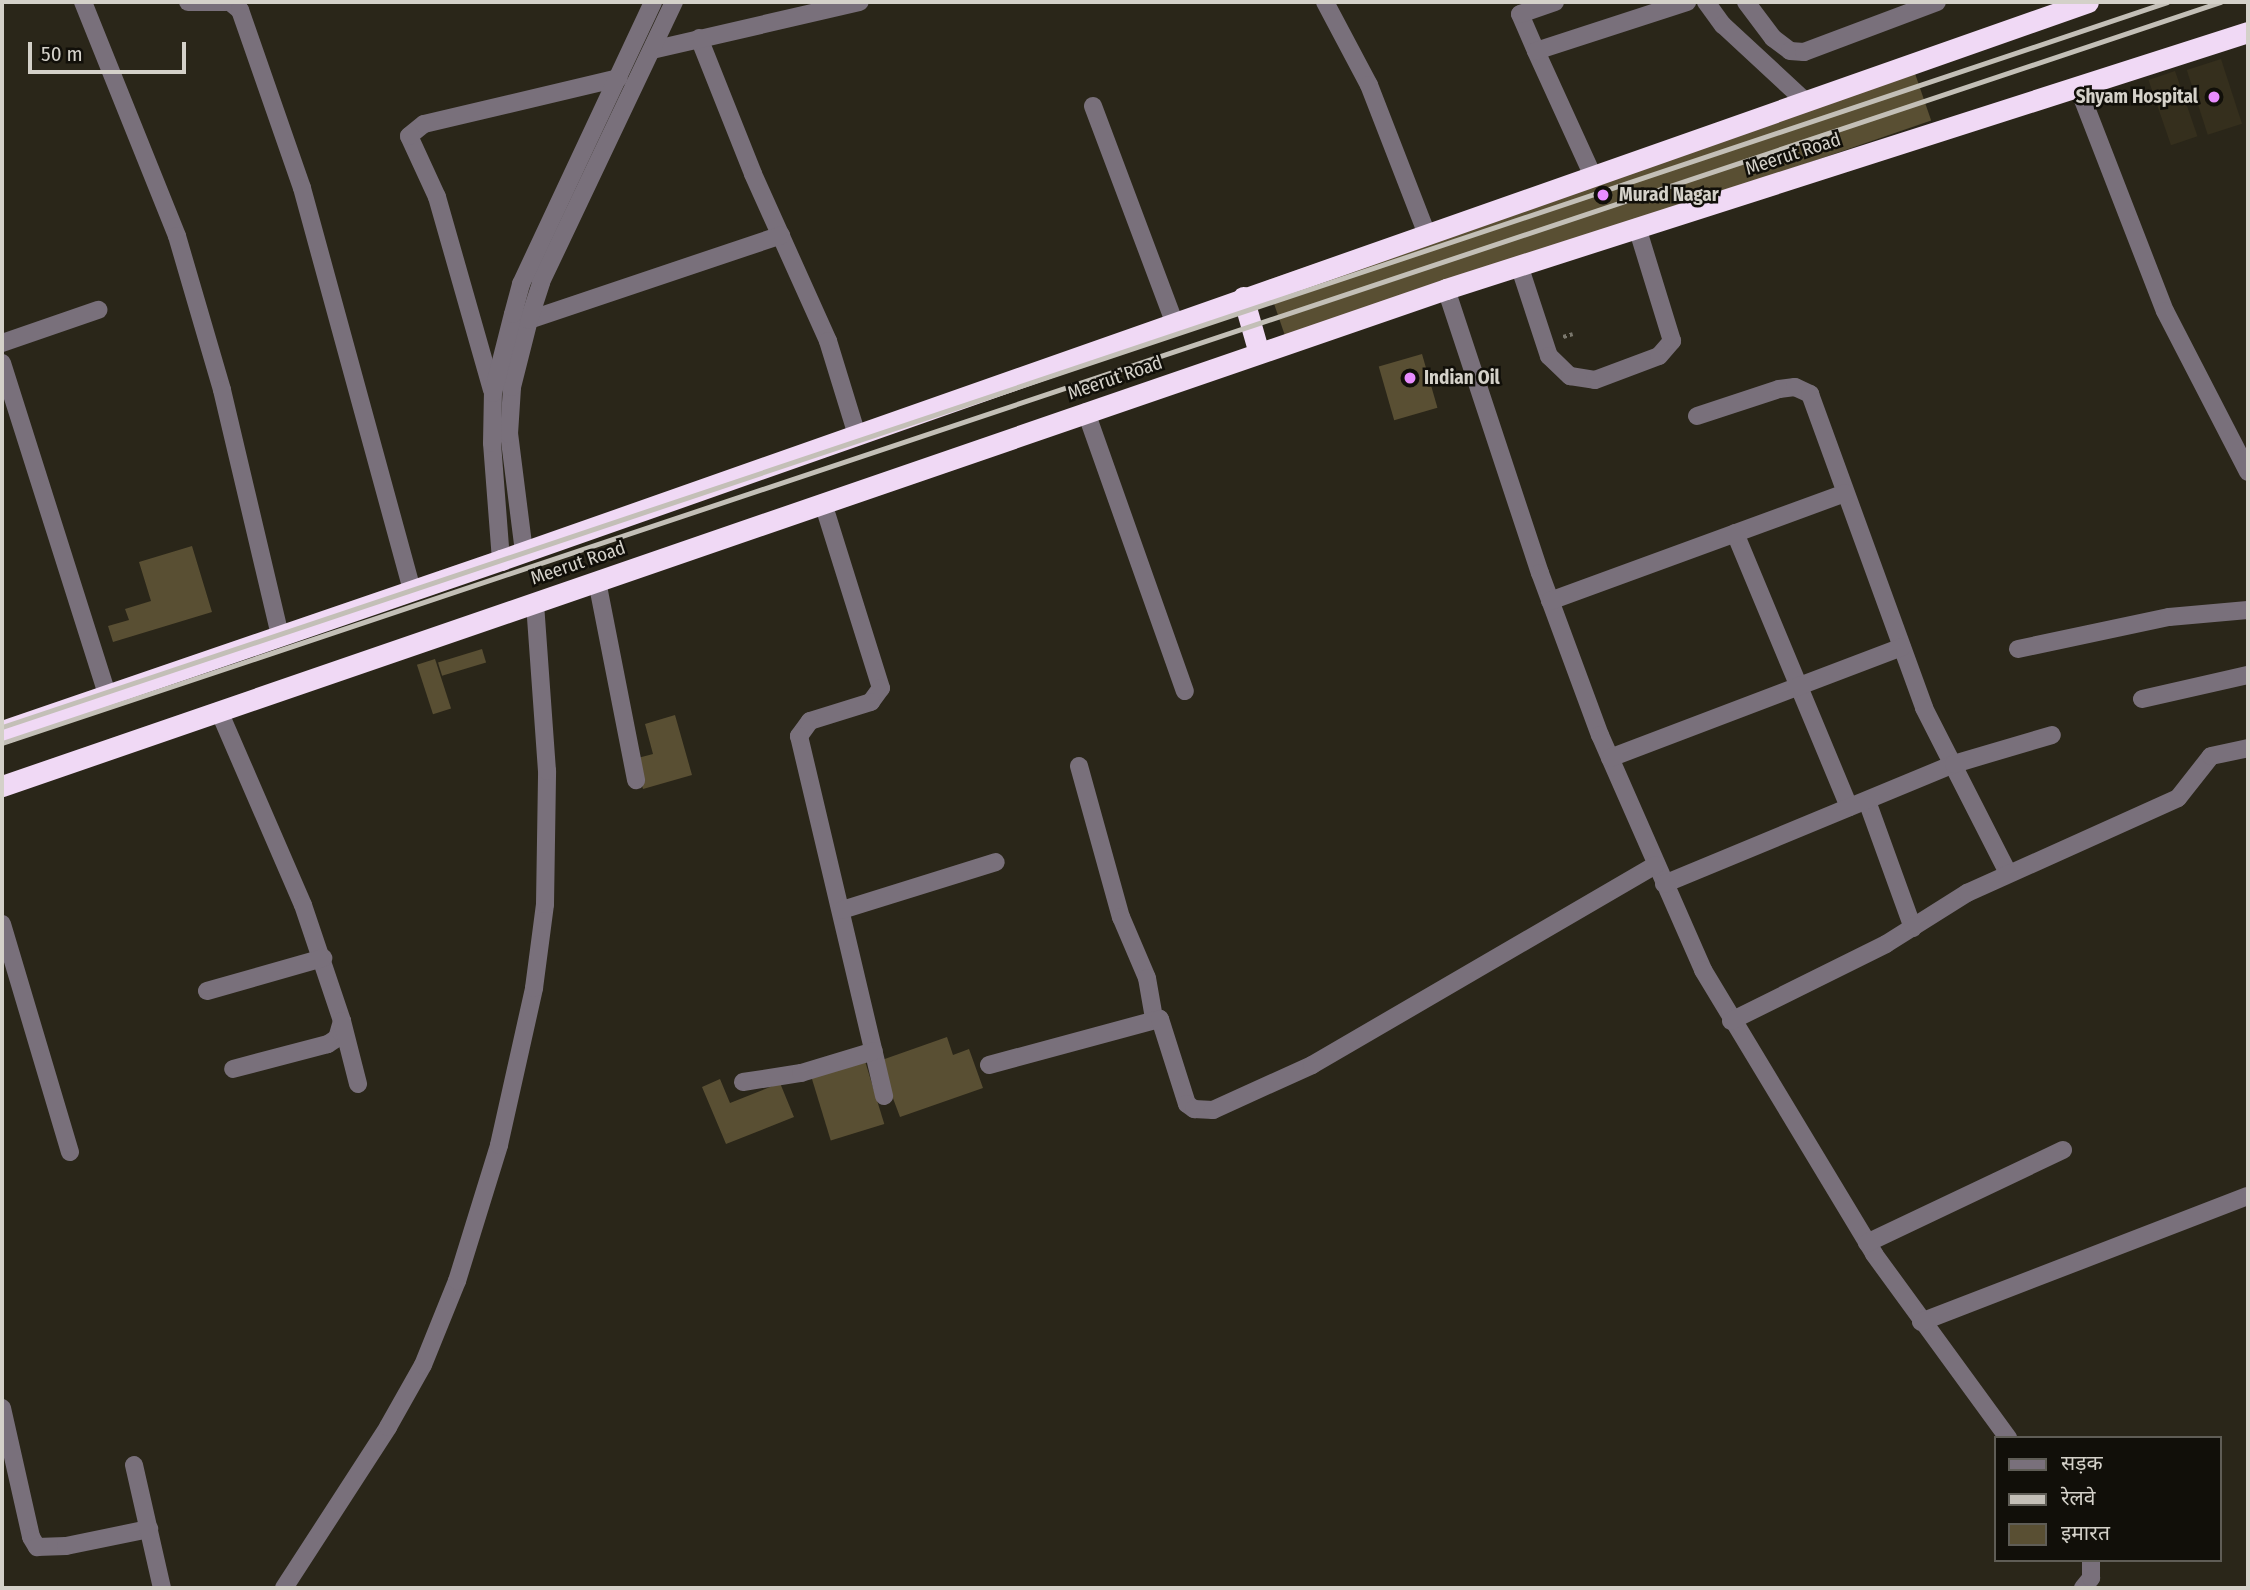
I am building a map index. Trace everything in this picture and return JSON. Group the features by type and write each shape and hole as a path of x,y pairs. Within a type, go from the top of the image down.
{"highway":[{"name":"Meerut Road","path":"2,731 524,552 1804,100 2045,8 2088,2"},
{"name":"Meerut Road","path":"2,786 1446,289 2248,32"},
{"path":"1243,297 1259,353"}],"street":[{"path":"83,2 177,236 222,390 280,636"},
{"path":"188,2 228,2 240,10 306,200 374,462 412,591"},
{"path":"524,552 509,434 512,387 541,282 596,148 619,78 653,2"},
{"path":"501,560 492,443 493,393 521,284 652,50 674,2"},
{"path":"652,50 860,2"},
{"path":"1325,2 1369,85 1426,232"},
{"path":"1555,2 1517,8 1592,174"},
{"path":"1536,51 1687,2"},
{"path":"1706,2 1723,25 1804,100"},
{"path":"1746,2 1773,38 1790,51 1804,52 1937,2"},
{"path":"699,38 828,341 857,435"},
{"path":"493,393 437,198 409,135 424,124 619,78"},
{"path":"2078,87 2165,311 2248,472"},
{"path":"1093,106 1174,322"},
{"path":"1519,265 1549,356 1570,376 1595,380 1659,356 1672,341 1637,228"},
{"path":"529,320 781,235"},
{"path":"1446,289 1550,601 1610,758 1664,884 1731,1021 1867,1242 1921,1322 2006,1436"},
{"path":"2,342 98,310"},
{"path":"2,363 107,695"},
{"path":"1697,416 1779,389 1804,389 1815,403 1902,647 1952,767 2008,873"},
{"path":"1086,412 1185,691"},
{"path":"1550,601 1845,493"},
{"path":"823,503 881,688 877,699 810,720 799,730 884,1096"},
{"path":"1735,533 1849,807"},
{"path":"597,581 636,779"},
{"path":"284,1588 388,1427 423,1364 457,1281 499,1146 534,988 545,904 547,771 535,602"},
{"path":"2018,649 2169,617 2248,610"},
{"path":"1610,758 1796,684 1902,647"},
{"path":"2142,698 2248,675"},
{"path":"219,711 268,816 323,958 358,1084"},
{"path":"1664,884 1952,767 2052,735"},
{"path":"1731,1021 1913,928 1954,900 2008,873 2178,798 2211,756 2248,748"},
{"path":"1079,766 1110,884 1147,978 1154,1018 1164,1024 1187,1104 1194,1109 1213,1110 1312,1065 1655,865"},
{"path":"1867,801 1913,928"},
{"path":"842,910 996,862"},
{"path":"2,924 70,1152"},
{"path":"207,992 323,958"},
{"path":"989,1065 1076,1045 1154,1018"},
{"path":"233,1069 328,1044 337,1038 342,1021"},
{"path":"743,1082 802,1073 874,1051"},
{"path":"1867,1242 2063,1150"},
{"path":"1921,1322 2248,1196"},
{"path":"2,1408 7,1453 31,1537 37,1547 66,1546 149,1529"},
{"path":"134,1465 162,1588"},
{"path":"2083,1588 2091,1578 2091,1562"}],"shaded area":[{"name":"Shyam Hospital","path":"2221,59 2242,124 2208,135 2187,70"},
{"path":"2175,71 2197,136 2171,145 2149,80"}],"building":[{"name":"Murad Nagar","path":"1910,59 1931,120 1287,342 1266,281"},
{"path":"1422,354 1437,408 1394,420 1379,366"},
{"path":"192,546 212,612 113,642 108,626 129,620 125,609 151,601 139,562"},
{"path":"482,649 486,662 442,676 438,662"},
{"path":"435,659 451,708 433,714 417,665"},
{"path":"675,715 692,775 643,789 634,759 653,754 645,724"},
{"path":"947,1037 953,1055 969,1049 983,1088 900,1117 879,1061"},
{"path":"865,1061 884,1124 831,1140 811,1077"},
{"path":"720,1079 730,1103 780,1083 794,1117 726,1144 702,1087"}],"railway":[{"path":"2,727 2167,2"},
{"path":"2,743 2220,2"}],"place":[{"name":"Shyam Hospital","path":"2214,97"},
{"name":"Murad Nagar","path":"1603,195"},
{"name":"Indian Oil","path":"1410,378"}]}
